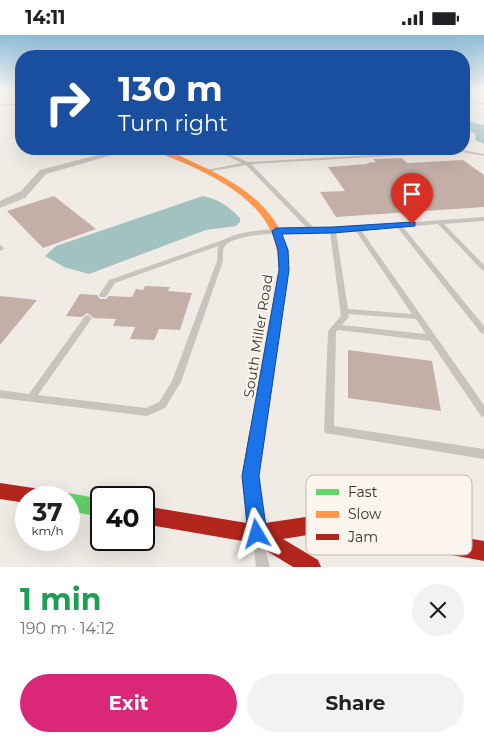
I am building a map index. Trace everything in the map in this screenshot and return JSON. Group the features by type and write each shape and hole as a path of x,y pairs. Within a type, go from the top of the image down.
{"street":[{"path":"0,205 13,201 28,190 38,175 43,172 107,155"},
{"name":"South Miller Road","path":"172,155 208,171 233,186 258,205 276,231 283,250 284,270 250,476 257,534"},
{"path":"0,491 15,493"},
{"path":"155,517 257,534 306,526"},
{"path":"257,534 312,567"}],"lane":[{"path":"470,152 484,155"},
{"path":"229,155 247,163 312,230"},
{"path":"208,171 247,163 390,155"},
{"path":"102,295 112,283 233,237 276,231 333,230 481,219 484,225"},
{"path":"439,222 484,269"},
{"path":"398,225 484,331"},
{"path":"358,228 484,413"},
{"path":"333,230 345,317 332,331 330,429 484,455"},
{"path":"0,395 147,412 162,405 176,382 220,261 221,247 224,241"},
{"path":"344,311 417,317"},
{"path":"31,398 88,318"},
{"path":"336,327 432,338"},
{"path":"257,534 263,567"}],"water":[{"path":"470,122 484,125 484,144 475,140 476,134 470,131"},
{"path":"203,196 214,199 228,207 240,218 240,222 236,226 206,230 89,274 64,267 45,256 56,246"}],"building":[{"path":"402,158 407,163 463,160 484,175 484,207 336,217 320,192 345,191 328,167 376,162 373,159"},
{"path":"54,196 96,229 43,248 7,211"},
{"path":"145,286 170,287 168,291 192,293 180,330 159,329 154,340 130,339 135,327 113,326 116,319 94,318 87,313 82,317 66,316 80,294 97,295 100,299 106,299 109,296 132,297 136,289 143,290"},
{"path":"0,296 37,300 0,345"},
{"path":"348,350 432,361 441,411 348,398"}],"traffic: fast":[{"path":"80,504 90,506"}],"traffic: slow":[{"path":"172,155 222,179 242,192 259,207 272,225 281,246 284,270 257,435"}],"traffic: jam":[{"path":"257,435 250,476 257,534"},
{"path":"0,491 15,493"},
{"path":"155,517 257,534 306,526"},
{"path":"257,534 311,567"},
{"path":"472,549 484,551"}],"route":[{"path":"257,534 250,476 284,270 283,250 276,231 333,230 412,224"}]}
